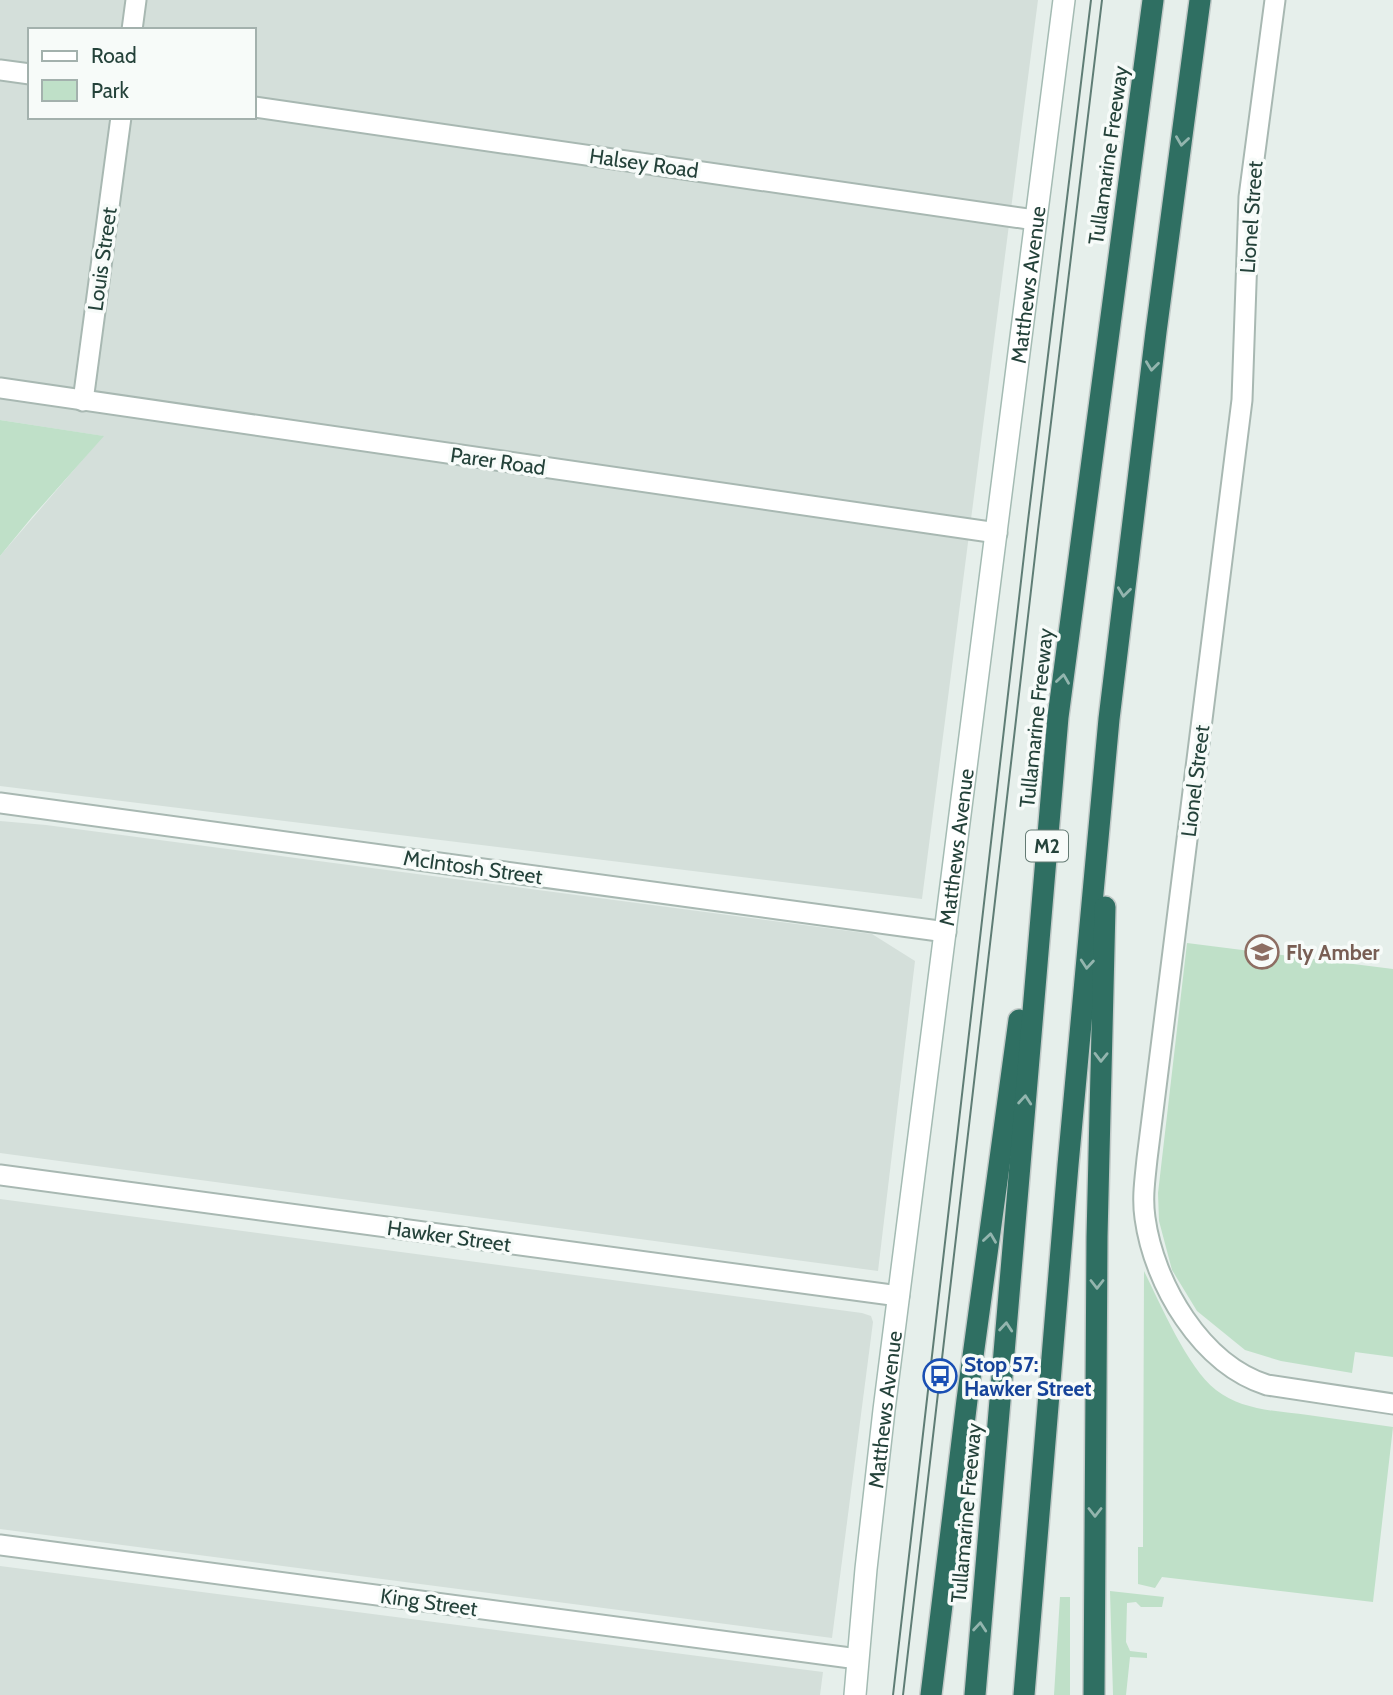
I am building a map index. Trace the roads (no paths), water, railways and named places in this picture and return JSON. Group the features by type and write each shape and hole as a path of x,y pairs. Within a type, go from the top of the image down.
{"highway":[{"name":"Tullamarine Freeway","path":"975,1695 1058,717 1153,0"},
{"name":"M2","path":"1024,1695 1109,719 1156,332 1202,0"},
{"path":"932,1695 967,1400 1058,717"},
{"path":"1094,1695 1097,1223 1109,719"}],"main road":[{"name":"Matthews Avenue","path":"855,1695 869,1542 899,1296 1064,0"}],"street":[{"path":"132,28 136,0"},
{"name":"Lionel Street","path":"1275,0 1250,197 1242,400 1147,1159 1144,1217 1155,1259 1174,1302 1203,1342 1231,1368 1252,1381 1266,1385 1393,1404"},
{"path":"0,70 28,74"},
{"name":"Halsey Road","path":"256,107 1035,220"},
{"name":"Louis Street","path":"83,401 121,119"},
{"name":"Parer Road","path":"0,388 997,533"},
{"name":"McIntosh Street","path":"0,803 946,932"},
{"name":"Hawker Street","path":"0,1175 899,1296"},
{"name":"King Street","path":"0,1545 858,1659"}],"tram line":[{"path":"893,1695 1027,529 1091,0"},
{"path":"903,1695 1102,0"}],"place":[{"name":"Fly Amber","path":"1262,952"},
{"name":"Stop 57: Hawker Street","path":"940,1376"}]}
